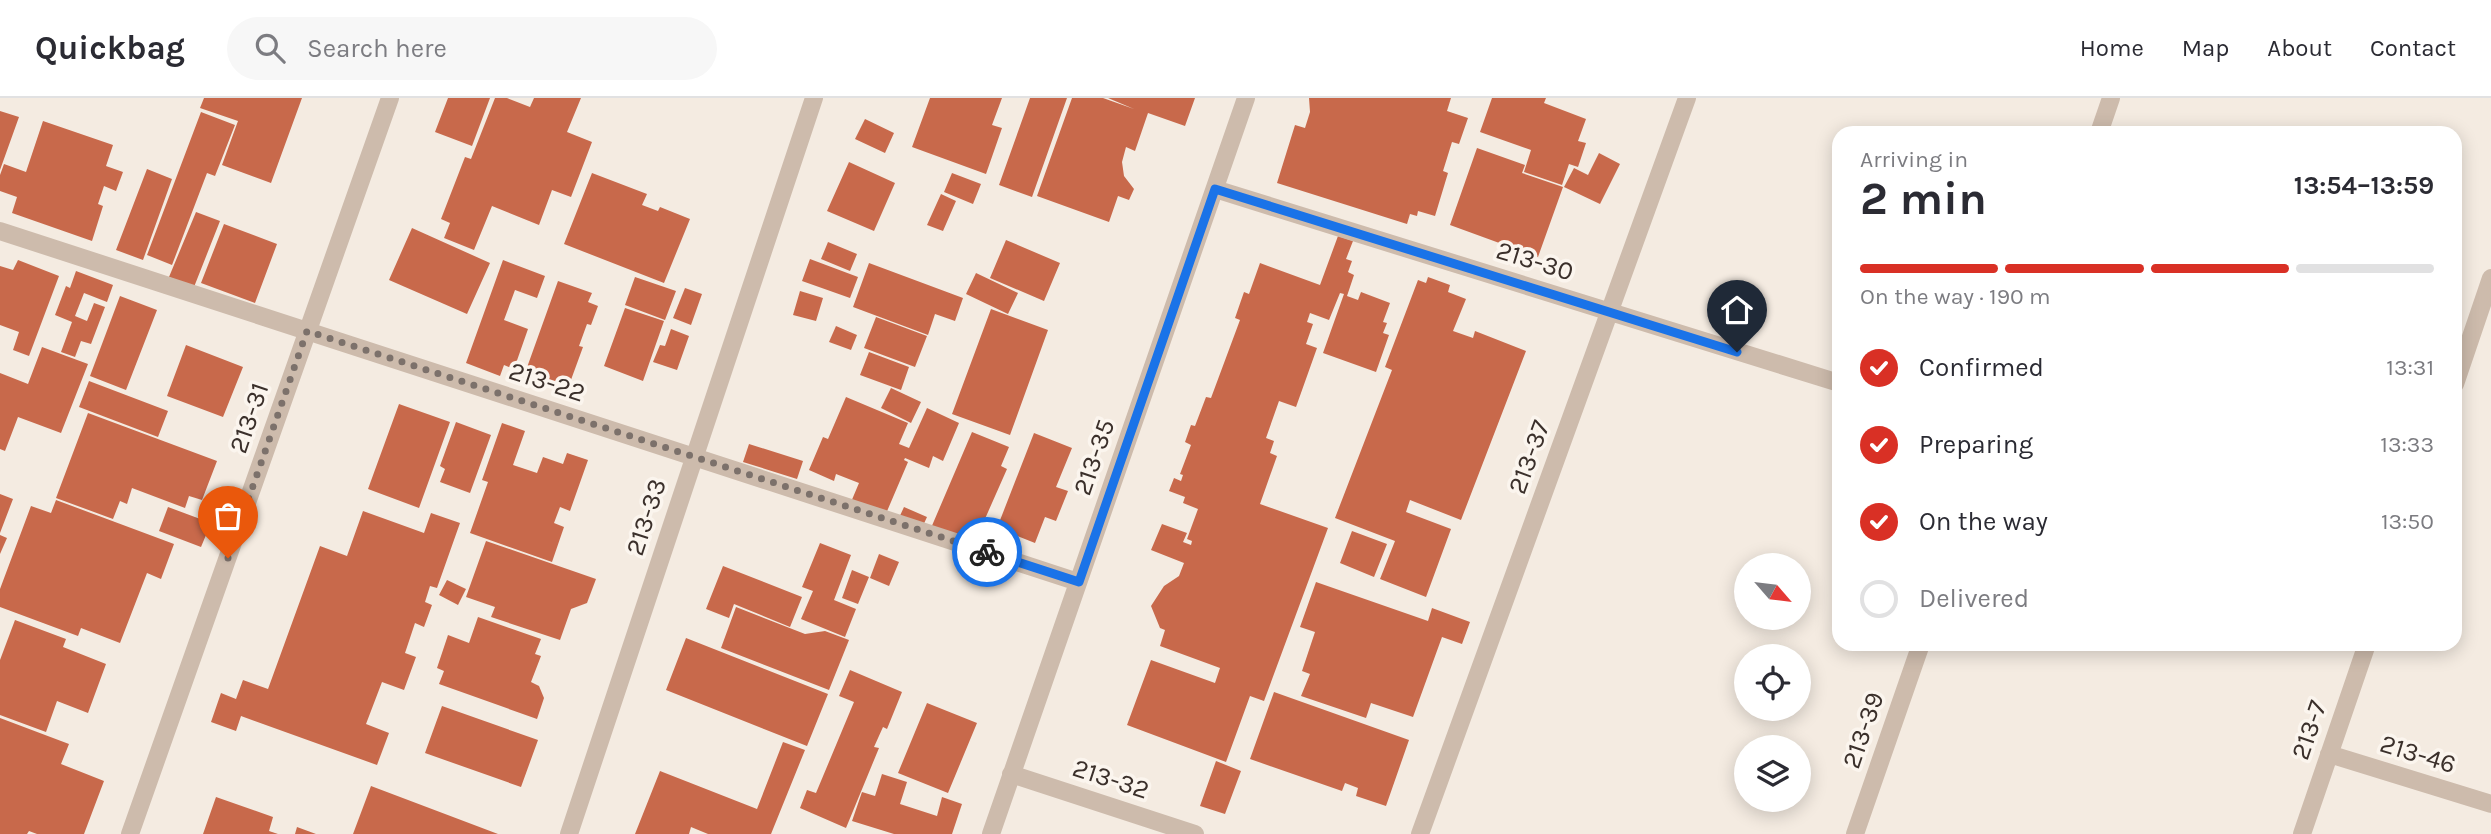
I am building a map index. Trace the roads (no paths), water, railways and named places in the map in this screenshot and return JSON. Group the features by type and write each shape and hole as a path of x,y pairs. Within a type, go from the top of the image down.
{"street":[{"name":"213-31","path":"130,834 390,98"},
{"name":"213-33","path":"569,834 814,98"},
{"name":"213-35","path":"990,834 1246,98"},
{"name":"213-37","path":"1420,834 1687,98"},
{"path":"2101,126 2111,98"},
{"name":"213-30","path":"1215,189 1832,381"},
{"name":"213-22","path":"0,231 1079,582"},
{"path":"2462,363 2491,278"},
{"name":"213-39","path":"1855,834 1919,651"},
{"name":"213-7","path":"2302,834 2365,651"},
{"name":"213-46","path":"2329,754 2491,804"},
{"name":"213-32","path":"1011,774 1195,834"}]}
